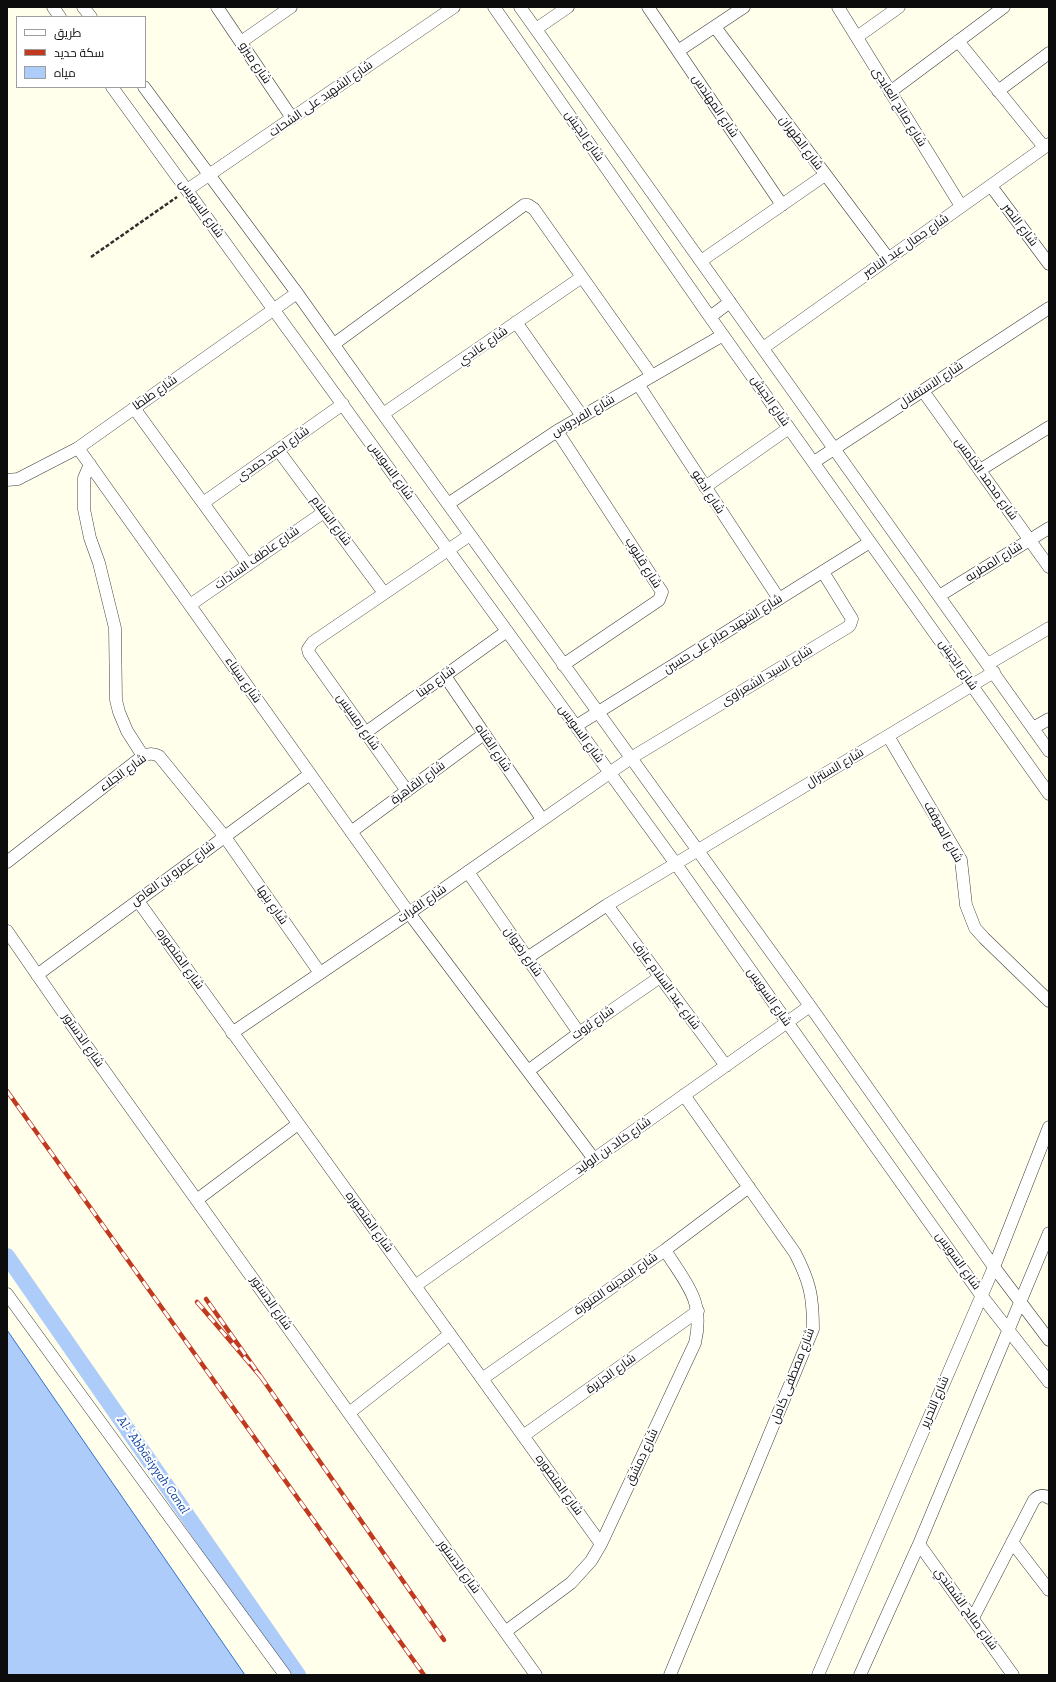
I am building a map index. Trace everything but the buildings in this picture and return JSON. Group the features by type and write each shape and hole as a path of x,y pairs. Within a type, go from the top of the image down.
{"street":[{"path":"53,7 59,16"},
{"path":"83,7 90,16"},
{"name":"شارع ميزو","path":"217,7 292,118"},
{"path":"241,42 291,7"},
{"name":"شارع الشهيد على الشحات","path":"188,190 454,7"},
{"name":"شارع الجيش","path":"494,7 723,335 1049,794"},
{"name":"شارع الجيش","path":"520,7 1049,751"},
{"path":"536,30 568,7"},
{"name":"شارع المهندس","path":"648,7 782,205"},
{"path":"678,51 744,7"},
{"name":"شارع صالح العايدى","path":"838,7 961,206"},
{"path":"857,37 899,7"},
{"path":"890,92 1004,7"},
{"name":"شارع الطهران","path":"715,27 888,258"},
{"path":"958,41 998,91 1046,146"},
{"path":"998,91 1049,53"},
{"name":"شارع السويس","path":"113,88 610,772 981,1295 1049,1382"},
{"name":"شارع السويس","path":"145,88 334,344 563,665 810,1006 994,1267 1049,1340"},
{"name":"شارع جمال عبد الناصر","path":"763,348 1046,146"},
{"path":"701,261 825,175"},
{"name":"شارع النصر","path":"991,186 1049,264"},
{"path":"334,344 524,205 531,206 534,209 652,376"},
{"name":"شارع غاندي","path":"383,414 582,277"},
{"name":"شارع طنطا","path":"7,480 18,479 78,448 297,293"},
{"path":"710,316 730,302"},
{"name":"شارع الاستقلال","path":"814,462 1049,308"},
{"path":"516,322 582,416"},
{"name":"شارع الفردوس","path":"448,504 557,431 723,335"},
{"name":"شارع ادفو","path":"638,384 778,599"},
{"name":"شارع محمد الخامس","path":"924,391 1049,567"},
{"name":"شارع احمد حمدى","path":"203,502 343,404"},
{"path":"134,408 248,565"},
{"path":"980,470 1049,427"},
{"path":"705,487 789,428"},
{"name":"شارع قليوب","path":"557,431 660,589 662,595 659,600 563,665"},
{"name":"شارع سيناء","path":"78,448 409,913 594,1159"},
{"name":"شارع السلام","path":"278,450 384,593"},
{"path":"90,464 84,478 84,509 90,538 99,563 114,628 116,700 126,731 143,756"},
{"name":"شارع عاطف السادات","path":"190,605 324,512"},
{"name":"شارع المطريه","path":"939,596 1049,528"},
{"path":"384,593 470,535"},
{"name":"شارع الشهيد صابر على حسين","path":"576,726 870,542"},
{"name":"شارع السيد الشعراوى","path":"631,758 850,625 852,619 823,572"},
{"name":"شارع رمسيس","path":"384,593 313,642 308,649 309,653 407,791"},
{"name":"شارع السنترال","path":"527,958 607,905 972,686 991,668 1049,628"},
{"name":"شارع مينا","path":"365,733 507,631"},
{"name":"شارع القناه","path":"444,676 542,819"},
{"path":"1033,728 1049,719"},
{"name":"شارع القاهرة","path":"351,832 484,734"},
{"name":"شارع الموقف","path":"888,736 961,860 966,904 975,928 1049,1001"},
{"name":"شارع الجلاء","path":"7,862 148,753 154,753 159,756 224,837"},
{"name":"شارع الفرات","path":"232,1033 409,913 631,758"},
{"name":"شارع عمرو بن العاص","path":"37,975 310,774"},
{"name":"شارع بنها","path":"224,837 320,973"},
{"name":"شارع رضوان","path":"468,872 579,1032"},
{"name":"شارع المنصوره","path":"138,901 601,1544"},
{"name":"شارع عبد السلام عارف","path":"607,905 726,1066"},
{"name":"شارع الدستور","path":"7,931 536,1675"},
{"name":"شارع ثروت","path":"528,1071 579,1032 660,977"},
{"name":"شارع خالد بن الوليد","path":"415,1286 810,1006"},
{"name":"شارع مصطفى كامل","path":"670,1675 813,1329 813,1303 807,1277 795,1253 684,1095"},
{"path":"198,1199 298,1124"},
{"name":"شارع التحرير","path":"818,1675 994,1267 1049,1128"},
{"name":"شارع المدينه المنورة","path":"482,1379 665,1250 749,1187"},
{"path":"860,1675 919,1544 1049,1233"},
{"name":"شارع دمشق","path":"505,1632 571,1583 591,1561 601,1544 695,1343 698,1327 698,1311 695,1300 665,1250"},
{"path":"7,1294 285,1675"},
{"name":"شارع الجزيرة","path":"523,1436 698,1311"},
{"path":"349,1412 450,1334"},
{"path":"973,1618 1034,1500 1038,1496 1044,1495 1049,1498"},
{"path":"1012,1542 1048,1585"},
{"name":"شارع صالح الشمندي","path":"919,1544 1013,1675"}],"path":[{"path":"91,257 188,190"}],"water":[{"path":"7,1330 245,1675 7,1675"}],"waterway":[{"name":"Al-ʿAbbāsiyyah Canal","path":"7,1256 298,1675"}],"railway":[{"path":"7,1091 424,1675"},
{"path":"197,1302 261,1377 206,1299"},
{"path":"261,1377 444,1640"}]}
